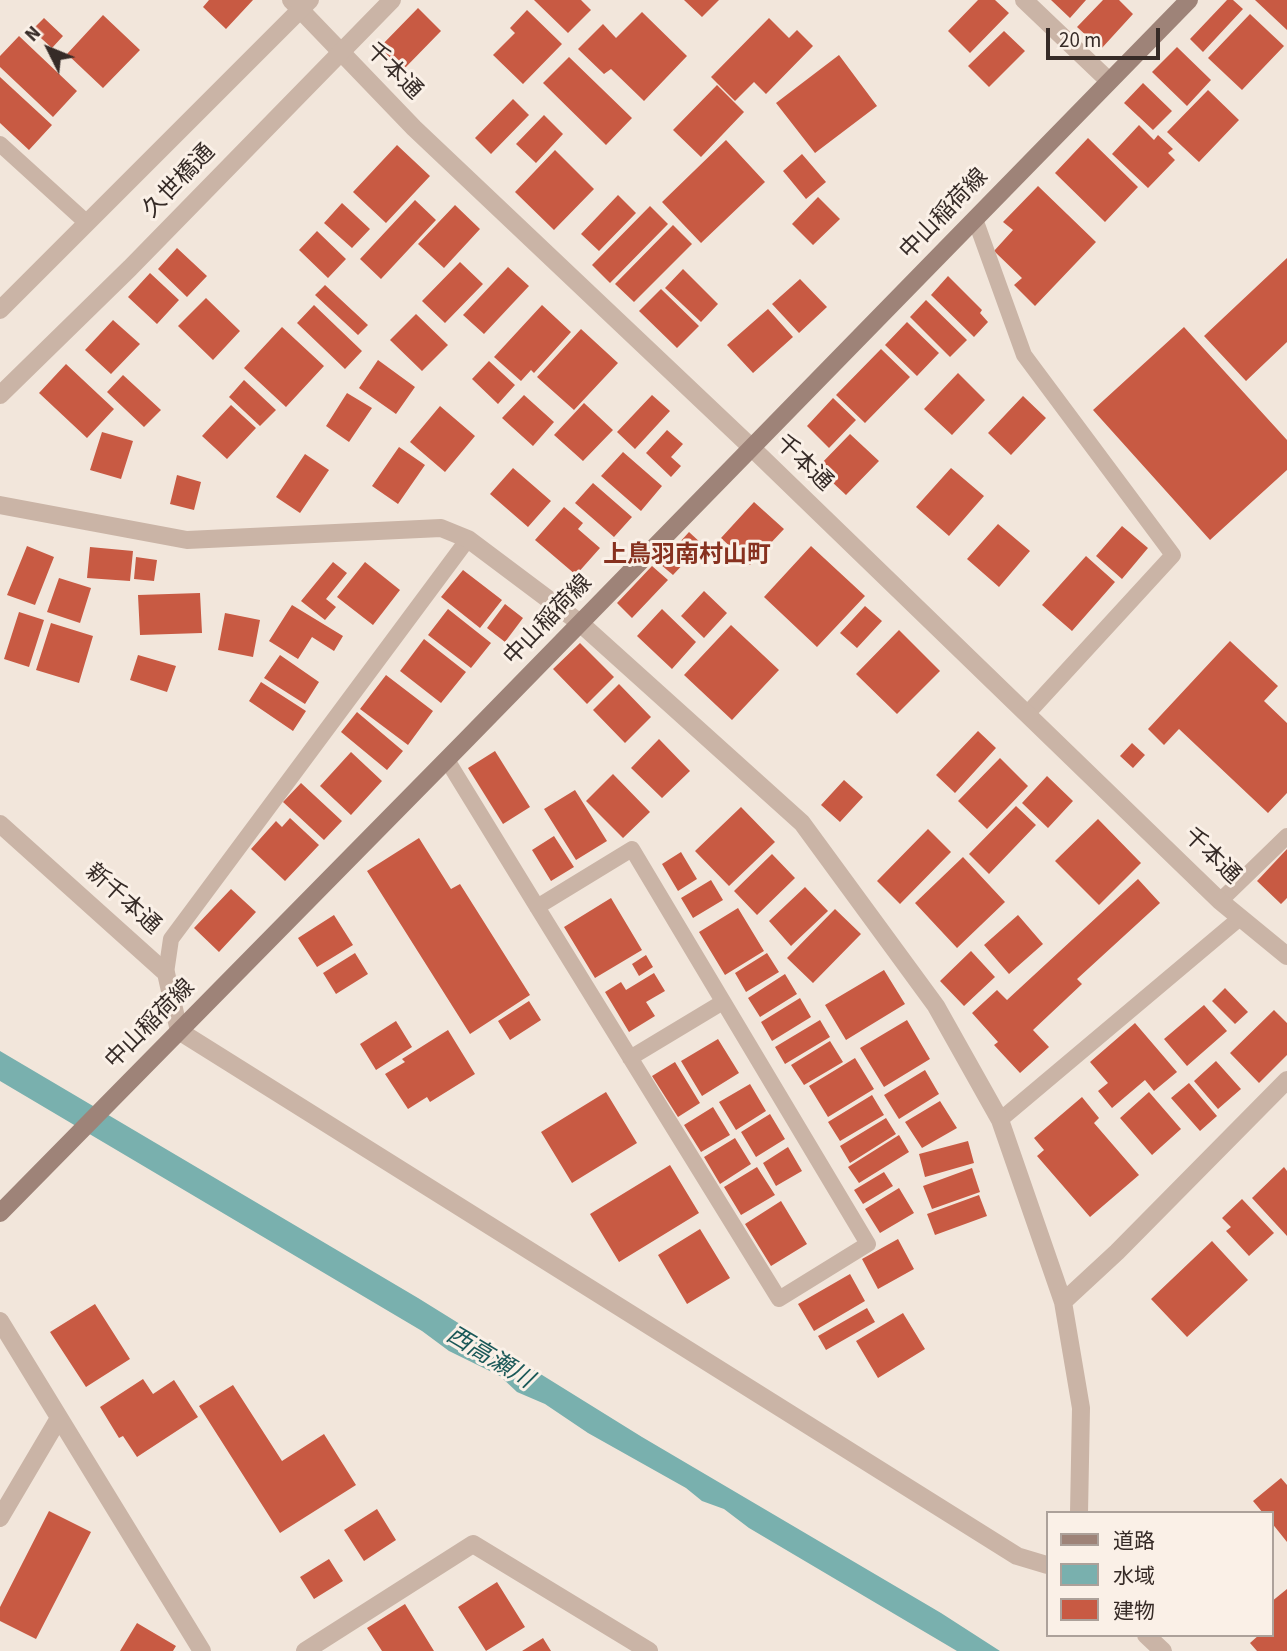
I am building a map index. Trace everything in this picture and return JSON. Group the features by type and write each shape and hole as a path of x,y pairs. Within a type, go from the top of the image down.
{"main road":[{"name":"中山稲荷線","path":"0,1213 447,760 1189,0"}],"street":[{"name":"久世橋通","path":"0,395 130,268 392,0"},
{"path":"1024,0 1109,81"},
{"name":"久世橋通","path":"0,310 300,3"},
{"name":"千本通","path":"300,3 340,53 424,137 752,448 1220,901 1287,956"},
{"path":"0,505 187,540 441,528 468,538 580,623 803,823 936,1006 1000,1120 1063,1303 1081,1408 1079,1511"},
{"name":"新千本通","path":"0,824 166,973"},
{"path":"166,973 179,1031 1017,1556 1046,1565"},
{"path":"1063,1303 1287,1080"},
{"path":"0,1321 202,1651"},
{"path":"0,1518 59,1418"},
{"path":"305,1651 472,1544 649,1651"},
{"path":"1148,1637 1163,1651"}],"lane":[{"path":"0,144 87,223"},
{"path":"975,219 1024,355 1173,555 1027,714"},
{"path":"166,973 171,939 468,538"},
{"path":"447,760 537,907 630,1058 779,1299 868,1244 632,849 537,907"},
{"path":"1220,901 1287,836"},
{"path":"1000,1120 1240,918"},
{"path":"630,1058 723,1002"}],"water":[{"name":"西高瀬川","path":"0,1051 418,1298 642,1437 941,1613 1000,1651 957,1651 749,1528 724,1509 702,1501 686,1488 588,1433 545,1404 517,1392 500,1376 449,1351 422,1331 0,1081"}],"building":[{"path":"209,0 253,0 226,29 203,7"},
{"path":"534,0 581,0 591,10 568,33"},
{"path":"684,0 719,0 702,17"},
{"path":"978,0 995,0 1009,13 970,53 948,31"},
{"path":"1051,0 1086,0 1070,18"},
{"path":"1103,0 1119,0 1133,14 1101,49 1077,27"},
{"path":"1227,0 1233,0 1243,9 1203,52 1190,39"},
{"path":"1255,0 1287,0 1287,30"},
{"path":"418,8 441,31 402,71 379,48"},
{"path":"527,10 562,44 523,84 493,55 515,33 510,28"},
{"path":"642,12 687,56 644,101 611,69 604,74 578,49 603,24 616,38"},
{"path":"1250,14 1284,46 1242,90 1208,58"},
{"path":"103,15 140,50 103,88 67,54"},
{"path":"44,18 63,36 52,48 32,30"},
{"path":"769,18 789,38 797,30 813,46 766,94 754,82 735,101 711,77"},
{"path":"1004,31 1025,51 989,87 968,66"},
{"path":"19,36 77,91 53,117 0,67 0,56"},
{"path":"1177,47 1211,80 1187,106 1152,72"},
{"path":"839,55 877,106 815,153 776,103"},
{"path":"569,57 632,118 606,145 543,83"},
{"path":"0,77 52,125 29,150 0,123"},
{"path":"1143,83 1172,111 1153,130 1124,103"},
{"path":"717,85 744,112 701,157 673,130"},
{"path":"1208,90 1239,120 1199,162 1167,132"},
{"path":"513,99 529,115 491,154 475,138"},
{"path":"544,115 563,134 536,163 516,144"},
{"path":"1139,125 1154,140 1158,135 1173,149 1168,153 1175,160 1148,188 1112,154"},
{"path":"1088,138 1138,187 1105,222 1055,173"},
{"path":"726,140 765,182 701,243 662,202"},
{"path":"397,145 430,176 386,223 353,192"},
{"path":"555,150 594,189 554,230 515,192"},
{"path":"802,154 826,182 806,199 783,171"},
{"path":"1038,186 1096,242 1035,306 1014,285 1022,278 994,251 1013,230 1003,222"},
{"path":"618,195 636,213 599,251 581,234"},
{"path":"818,197 840,219 813,245 792,224"},
{"path":"415,200 436,220 381,279 360,259"},
{"path":"342,203 370,229 352,248 324,223"},
{"path":"455,205 480,229 444,268 418,244"},
{"path":"650,206 668,224 610,283 592,265"},
{"path":"673,225 692,244 634,302 615,284"},
{"path":"317,231 346,259 328,278 299,250"},
{"path":"177,248 207,276 187,297 158,269"},
{"path":"1287,258 1287,342 1246,381 1204,336"},
{"path":"460,262 483,284 445,323 422,301"},
{"path":"508,267 529,286 484,334 463,315"},
{"path":"683,269 718,304 701,322 665,288"},
{"path":"150,273 179,300 157,324 128,297"},
{"path":"948,276 982,310 980,313 988,322 974,337 931,295"},
{"path":"800,279 827,307 799,333 772,304"},
{"path":"325,285 368,325 358,335 315,295"},
{"path":"661,289 699,326 677,348 639,311"},
{"path":"206,298 240,331 213,360 178,326"},
{"path":"926,300 967,340 950,357 910,317"},
{"path":"314,305 362,351 345,369 297,323"},
{"path":"542,305 571,332 534,373 531,370 521,381 494,357"},
{"path":"768,309 793,337 753,373 727,345"},
{"path":"416,314 448,345 422,371 390,340"},
{"path":"113,320 140,344 111,374 85,350"},
{"path":"907,322 939,353 917,376 885,345"},
{"path":"282,327 324,366 286,407 244,368"},
{"path":"1184,327 1287,440 1287,470 1210,540 1093,410"},
{"path":"581,329 618,363 574,410 537,377"},
{"path":"881,349 910,377 865,423 836,395"},
{"path":"378,360 415,387 396,414 359,388"},
{"path":"489,361 515,385 498,404 472,379"},
{"path":"66,364 114,409 87,438 39,393"},
{"path":"958,373 985,400 952,435 924,409"},
{"path":"123,375 161,410 144,427 107,392"},
{"path":"244,380 276,410 260,426 229,397"},
{"path":"347,393 372,408 349,442 326,426"},
{"path":"524,395 554,422 533,446 502,418"},
{"path":"652,395 670,411 635,449 617,432"},
{"path":"1023,396 1046,418 1011,455 988,433"},
{"path":"833,398 856,420 829,448 807,426"},
{"path":"584,403 613,430 583,461 554,435"},
{"path":"231,405 256,428 227,459 202,436"},
{"path":"440,406 475,436 445,472 410,442"},
{"path":"667,430 683,444 671,457 681,466 671,477 646,453"},
{"path":"102,432 133,441 121,479 90,470"},
{"path":"850,434 879,461 846,495 817,468"},
{"path":"399,447 425,465 398,504 372,486"},
{"path":"623,452 662,486 641,511 601,476"},
{"path":"305,454 329,470 300,513 276,497"},
{"path":"513,468 551,501 528,527 490,494"},
{"path":"951,468 984,496 949,536 916,507"},
{"path":"177,475 201,482 194,510 170,504"},
{"path":"593,483 632,517 614,537 575,503"},
{"path":"754,502 784,529 750,565 721,538"},
{"path":"564,507 583,523 578,529 600,548 576,575 535,540"},
{"path":"998,524 1030,551 999,587 967,559"},
{"path":"1122,526 1148,548 1122,579 1096,556"},
{"path":"689,532 702,544 673,575 660,564"},
{"path":"27,546 54,557 35,605 7,595"},
{"path":"811,546 865,596 817,647 764,597"},
{"path":"90,547 133,551 130,581 87,578"},
{"path":"1086,556 1115,582 1072,631 1042,605"},
{"path":"136,557 157,560 154,581 134,579"},
{"path":"333,562 347,573 326,599 336,607 325,620 301,601"},
{"path":"365,562 400,590 373,625 337,597"},
{"path":"652,566 668,580 632,618 617,603"},
{"path":"463,570 502,600 480,628 441,597"},
{"path":"59,578 91,588 80,623 47,612"},
{"path":"704,591 727,613 704,638 681,616"},
{"path":"200,593 202,633 140,635 138,595"},
{"path":"505,604 523,618 505,642 487,628"},
{"path":"292,605 343,636 334,651 312,637 298,659 269,641"},
{"path":"865,606 882,621 857,648 840,633"},
{"path":"448,609 491,643 471,668 428,635"},
{"path":"662,609 696,642 672,669 637,636"},
{"path":"19,612 44,620 29,667 4,659"},
{"path":"225,613 260,620 253,657 218,650"},
{"path":"51,623 93,636 79,683 36,670"},
{"path":"731,625 779,670 732,720 684,675"},
{"path":"899,630 940,671 897,714 856,674"},
{"path":"424,639 466,672 441,703 400,671"},
{"path":"1230,641 1278,686 1264,701 1287,723 1287,793 1268,813 1179,729 1164,745 1148,729"},
{"path":"580,643 614,677 587,704 553,669"},
{"path":"138,655 176,666 167,692 130,680"},
{"path":"280,655 319,682 305,704 264,678"},
{"path":"386,675 433,711 408,745 360,709"},
{"path":"261,682 306,711 293,731 249,701"},
{"path":"619,684 651,717 625,743 593,710"},
{"path":"357,712 403,751 387,770 341,732"},
{"path":"978,731 996,748 955,793 936,775"},
{"path":"659,739 690,771 662,798 631,768"},
{"path":"1132,743 1145,755 1133,768 1120,756"},
{"path":"495,751 530,807 503,824 468,768"},
{"path":"351,752 382,781 351,815 320,786"},
{"path":"1000,758 1028,786 987,829 958,801"},
{"path":"613,774 650,812 623,838 586,801"},
{"path":"1047,776 1073,801 1048,828 1022,803"},
{"path":"844,780 863,797 840,822 821,805"},
{"path":"301,783 342,821 324,840 283,802"},
{"path":"575,790 607,841 576,860 544,809"},
{"path":"1016,806 1036,825 989,874 969,854"},
{"path":"741,807 775,842 729,886 695,851"},
{"path":"290,818 319,845 285,881 251,849 276,821 282,827"},
{"path":"1098,819 1141,863 1099,905 1055,861"},
{"path":"928,829 951,852 900,904 877,881"},
{"path":"554,836 574,867 551,881 532,850"},
{"path":"419,838 451,889 460,884 530,995 470,1034 367,871"},
{"path":"1287,849 1287,898 1281,904 1257,881"},
{"path":"681,852 697,879 678,891 662,864"},
{"path":"772,854 795,878 757,915 734,891"},
{"path":"963,857 1005,902 957,948 915,903"},
{"path":"1138,879 1160,903 1077,979 1082,984 1033,1030 1049,1047 1020,1073 994,1045 998,1042 972,1013 997,990 1007,1000"},
{"path":"711,880 723,900 693,918 681,898"},
{"path":"805,887 828,911 791,946 769,921"},
{"path":"231,889 256,912 219,952 194,928"},
{"path":"611,898 642,950 595,978 564,927"},
{"path":"738,908 764,951 725,975 699,932"},
{"path":"835,909 861,934 813,983 787,958"},
{"path":"334,915 353,945 317,967 298,938"},
{"path":"1018,915 1043,944 1009,974 984,945"},
{"path":"971,951 995,977 964,1006 940,981"},
{"path":"355,953 368,974 336,994 323,973"},
{"path":"767,953 779,972 746,992 735,973"},
{"path":"646,955 653,967 639,976 632,964"},
{"path":"884,970 905,1004 846,1040 825,1005"},
{"path":"654,973 665,991 646,1002 655,1016 629,1032 605,992 621,982 626,990"},
{"path":"785,974 797,994 760,1017 748,998"},
{"path":"1225,988 1248,1012 1235,1024 1212,1001"},
{"path":"800,998 811,1017 772,1041 761,1022"},
{"path":"529,1001 541,1020 510,1040 498,1021"},
{"path":"1204,1005 1227,1031 1187,1066 1164,1039"},
{"path":"1274,1010 1287,1023 1287,1055 1259,1083 1230,1053"},
{"path":"820,1020 830,1037 785,1064 775,1047"},
{"path":"907,1020 930,1059 884,1087 860,1048"},
{"path":"396,1021 412,1047 376,1070 360,1044"},
{"path":"1135,1023 1177,1072 1154,1091 1145,1080 1112,1108 1098,1091 1108,1083 1090,1062"},
{"path":"448,1030 475,1074 430,1102 427,1097 408,1109 385,1074 405,1062 402,1059"},
{"path":"718,1039 739,1073 702,1096 681,1061"},
{"path":"830,1041 843,1062 804,1085 791,1065"},
{"path":"855,1058 874,1089 828,1117 809,1086"},
{"path":"1216,1061 1241,1089 1218,1109 1194,1081"},
{"path":"675,1062 700,1103 678,1117 652,1076"},
{"path":"925,1070 939,1094 899,1119 884,1095"},
{"path":"1189,1083 1217,1116 1200,1131 1171,1098"},
{"path":"750,1084 766,1111 736,1130 719,1102"},
{"path":"606,1092 637,1143 572,1183 541,1132"},
{"path":"1149,1092 1181,1129 1152,1155 1120,1118"},
{"path":"872,1095 884,1115 840,1141 828,1122"},
{"path":"1082,1097 1099,1118 1094,1123 1139,1175 1090,1217 1037,1156 1044,1150 1034,1138"},
{"path":"940,1101 957,1128 922,1148 905,1122"},
{"path":"713,1107 730,1135 701,1152 684,1125"},
{"path":"770,1114 785,1139 756,1157 741,1132"},
{"path":"886,1118 896,1134 850,1163 840,1146"},
{"path":"899,1135 909,1152 859,1183 848,1167"},
{"path":"735,1138 751,1164 720,1184 704,1157"},
{"path":"968,1141 974,1163 925,1177 919,1154"},
{"path":"788,1147 802,1171 776,1186 763,1163"},
{"path":"670,1165 699,1213 619,1262 590,1214"},
{"path":"757,1167 775,1195 741,1215 724,1187"},
{"path":"1284,1167 1287,1171 1287,1236 1252,1198"},
{"path":"972,1168 980,1192 932,1209 923,1186"},
{"path":"884,1172 893,1186 863,1204 854,1190"},
{"path":"899,1188 914,1213 880,1233 865,1209"},
{"path":"979,1195 987,1216 935,1235 927,1214"},
{"path":"1242,1199 1274,1233 1249,1256 1226,1231 1231,1227 1222,1218"},
{"path":"781,1201 807,1244 771,1266 745,1224"},
{"path":"700,1229 730,1278 687,1304 658,1255"},
{"path":"898,1239 914,1269 878,1289 862,1259"},
{"path":"1212,1241 1248,1280 1187,1337 1151,1299"},
{"path":"850,1274 865,1301 814,1331 798,1304"},
{"path":"95,1304 130,1359 86,1387 50,1332"},
{"path":"867,1308 875,1322 826,1350 818,1336"},
{"path":"903,1313 925,1349 878,1378 856,1341"},
{"path":"143,1379 153,1394 174,1380 198,1417 137,1457 123,1436 119,1438 100,1407"},
{"path":"233,1385 282,1461 324,1434 356,1485 280,1533 199,1406"},
{"path":"1281,1478 1287,1485 1287,1542 1273,1524 1273,1511 1261,1511 1253,1501"},
{"path":"377,1509 396,1540 364,1561 344,1530"},
{"path":"49,1511 91,1532 36,1639 0,1621 0,1607"},
{"path":"329,1559 343,1581 314,1599 300,1577"},
{"path":"497,1582 525,1627 486,1651 458,1607"},
{"path":"1287,1589 1287,1651 1257,1651 1250,1643 1257,1637 1273,1637 1273,1600"},
{"path":"405,1604 434,1651 382,1651 367,1628"},
{"path":"137,1623 176,1646 173,1651 120,1651"},
{"path":"543,1638 551,1651 522,1651"}],"district":[{"name":"上鳥羽南村山町","path":"687,557"}]}
